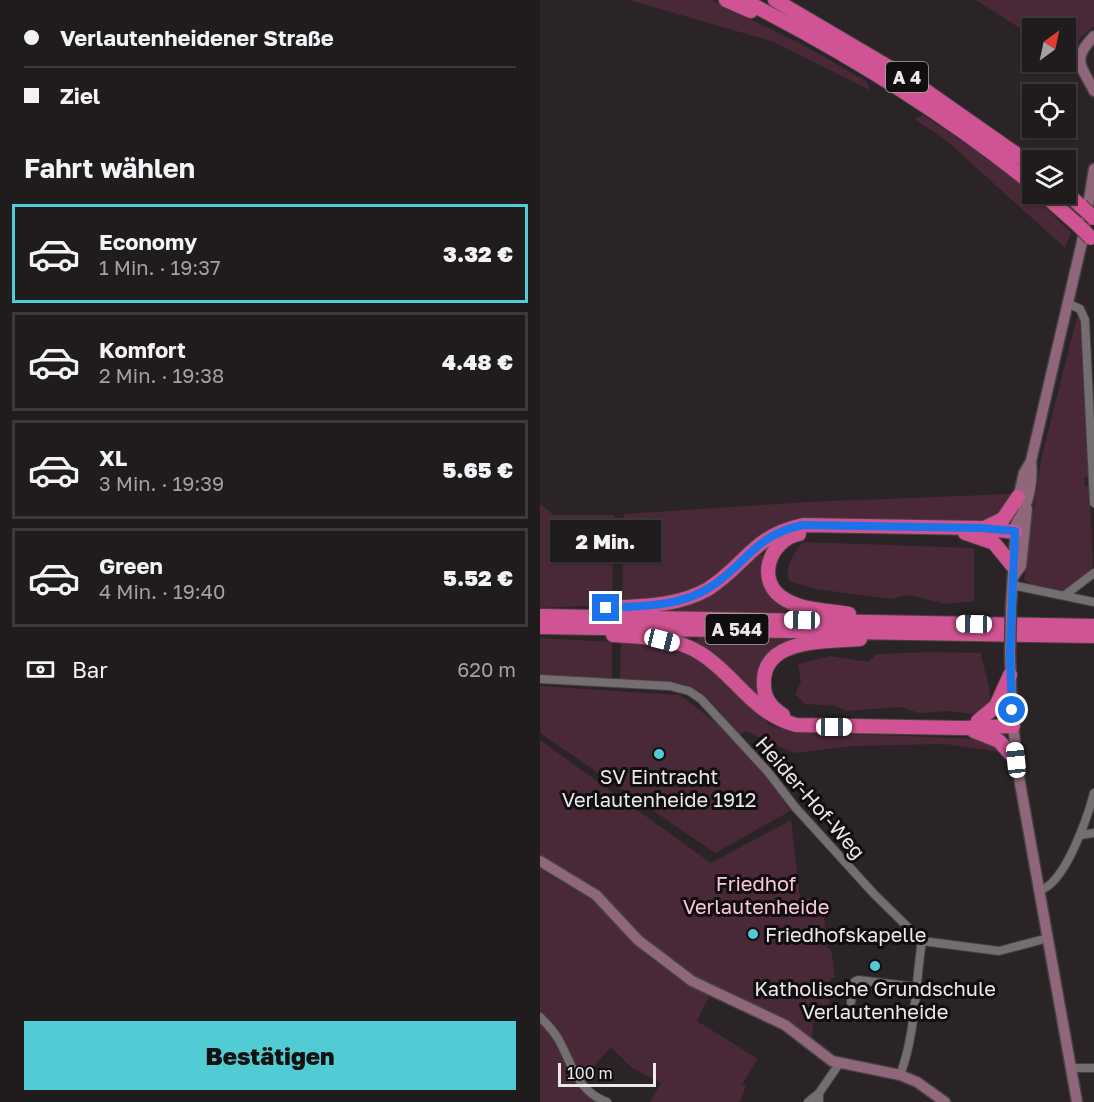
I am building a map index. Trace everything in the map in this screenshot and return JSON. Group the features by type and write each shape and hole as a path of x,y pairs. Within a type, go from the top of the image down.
{"highway":[{"path":"726,0 804,33"},
{"name":"A 4","path":"743,0 804,33 947,120 1022,176"},
{"name":"A 4","path":"775,0 909,79 1022,158"},
{"path":"1076,202 1094,218"},
{"path":"1054,204 1092,239"},
{"path":"981,528 1003,519 1022,500"},
{"path":"541,620 572,610 659,604 694,596 718,581 763,540 780,531 803,525 981,528 1015,531"},
{"path":"878,622 848,613 804,607 780,597 769,577 768,564 772,552 788,537 806,533 1015,531"},
{"path":"965,533 994,543 1012,576"},
{"name":"A 544","path":"541,620 1094,626"},
{"name":"A 544","path":"541,620 567,626 1094,636"},
{"path":"567,626 662,640 693,649 714,663 754,705 780,720 796,725 963,728 1012,722"},
{"path":"906,632 789,647 774,657 767,669 763,682 766,697 772,706 786,716 812,722 892,719 1012,722"},
{"path":"978,721 996,706 1010,675"},
{"path":"963,728 999,741 1016,760"}],"main road":[{"path":"1094,36 1083,49 1079,59 1081,69 1094,91"},
{"path":"1093,74 1086,60 1094,48"},
{"path":"1012,576 1021,566 1024,473 1031,461 1068,303 1082,242 1093,173"},
{"path":"1022,500 1015,531 1012,576 1010,654 1012,722 1016,760 1077,1102"},
{"path":"540,861 596,895 638,940 669,965 718,995 785,1025 839,1064 884,1069 917,1082 945,1102"}],"street":[{"path":"1068,303 1080,309 1085,320 1094,504"},
{"path":"1065,595 1094,573"},
{"path":"1012,576 1065,595 1094,602"},
{"name":"Heider-Hof-Weg","path":"540,679 670,686 689,691 732,731 874,894 922,941"},
{"path":"1040,890 1053,883 1081,835 1094,793"},
{"path":"1081,835 1094,833"},
{"path":"900,1075 905,1062 922,941 999,951 1048,938"},
{"path":"851,1002 852,987 858,980 916,987"},
{"path":"540,1017 555,1033 581,1086 596,1098 607,1102"},
{"path":"808,1102 819,1093 839,1064"},
{"path":"1071,1068 1094,1068"},
{"path":"819,1093 819,1102"}],"green space":[{"path":"629,0 712,0 807,47 866,81 870,90 774,42"},
{"path":"976,0 1094,0 1094,26 1076,44 1076,18 1022,18 1022,30"},
{"path":"923,115 977,151 1022,186 1022,204 1042,204 1071,233 1065,248 948,142 915,119"},
{"path":"1077,317 1083,321 1088,476 1084,478 1085,487 1089,485 1093,567 1070,589 1062,591 1035,586 1024,580 1041,459"},
{"path":"1010,494 1009,506 995,521 964,526 800,523 686,596 622,603 624,514 808,502"},
{"path":"540,504 554,515 614,515 612,605 540,608"},
{"path":"803,542 974,548 974,601 946,604 908,595 891,599 815,589 789,581 789,565"},
{"path":"756,552 764,557 763,582 773,597 789,606 812,613 674,611"},
{"path":"699,637 805,638 770,656 760,696 694,645"},
{"path":"540,638 612,642 612,678 540,676"},
{"path":"655,641 685,649 709,665 771,726 797,732 983,739 997,745 1001,752 945,744 853,746 794,753 745,731 740,735 704,695 690,686 665,681 620,679 621,642"},
{"path":"981,653 989,686 990,706 972,714 950,711 919,713 901,707 846,711 836,706 805,704 795,694 801,682 798,664 830,656 868,662 877,654"},
{"name":"SV Eintracht Verlautenheide 1912","path":"540,686 680,695 729,733 766,774 792,810 715,853 540,733"},
{"name":"Friedhof Verlautenheide","path":"540,740 711,863 791,820 800,897 822,900 828,949 831,949 835,978 831,978 829,1012 814,1014 812,1040 787,1022 694,977 540,857"},
{"path":"540,869 593,901 650,958 709,996 697,1021 758,1059 742,1084 746,1086 740,1102 650,1102 661,1083 632,1068 611,1047 582,1079 597,1094 583,1085 540,1014"},
{"path":"540,1019 553,1034 567,1064 602,1102 540,1102"}],"place":[{"name":"SV Eintracht Verlautenheide 1912","path":"659,754"},
{"name":"Friedhofskapelle","path":"753,934"},
{"name":"Katholische Grundschule Verlautenheide","path":"875,966"}],"route":[{"path":"606,608 650,605 694,596 718,581 763,540 785,529 803,525 981,528 1015,531 1010,654 1012,710"}]}
